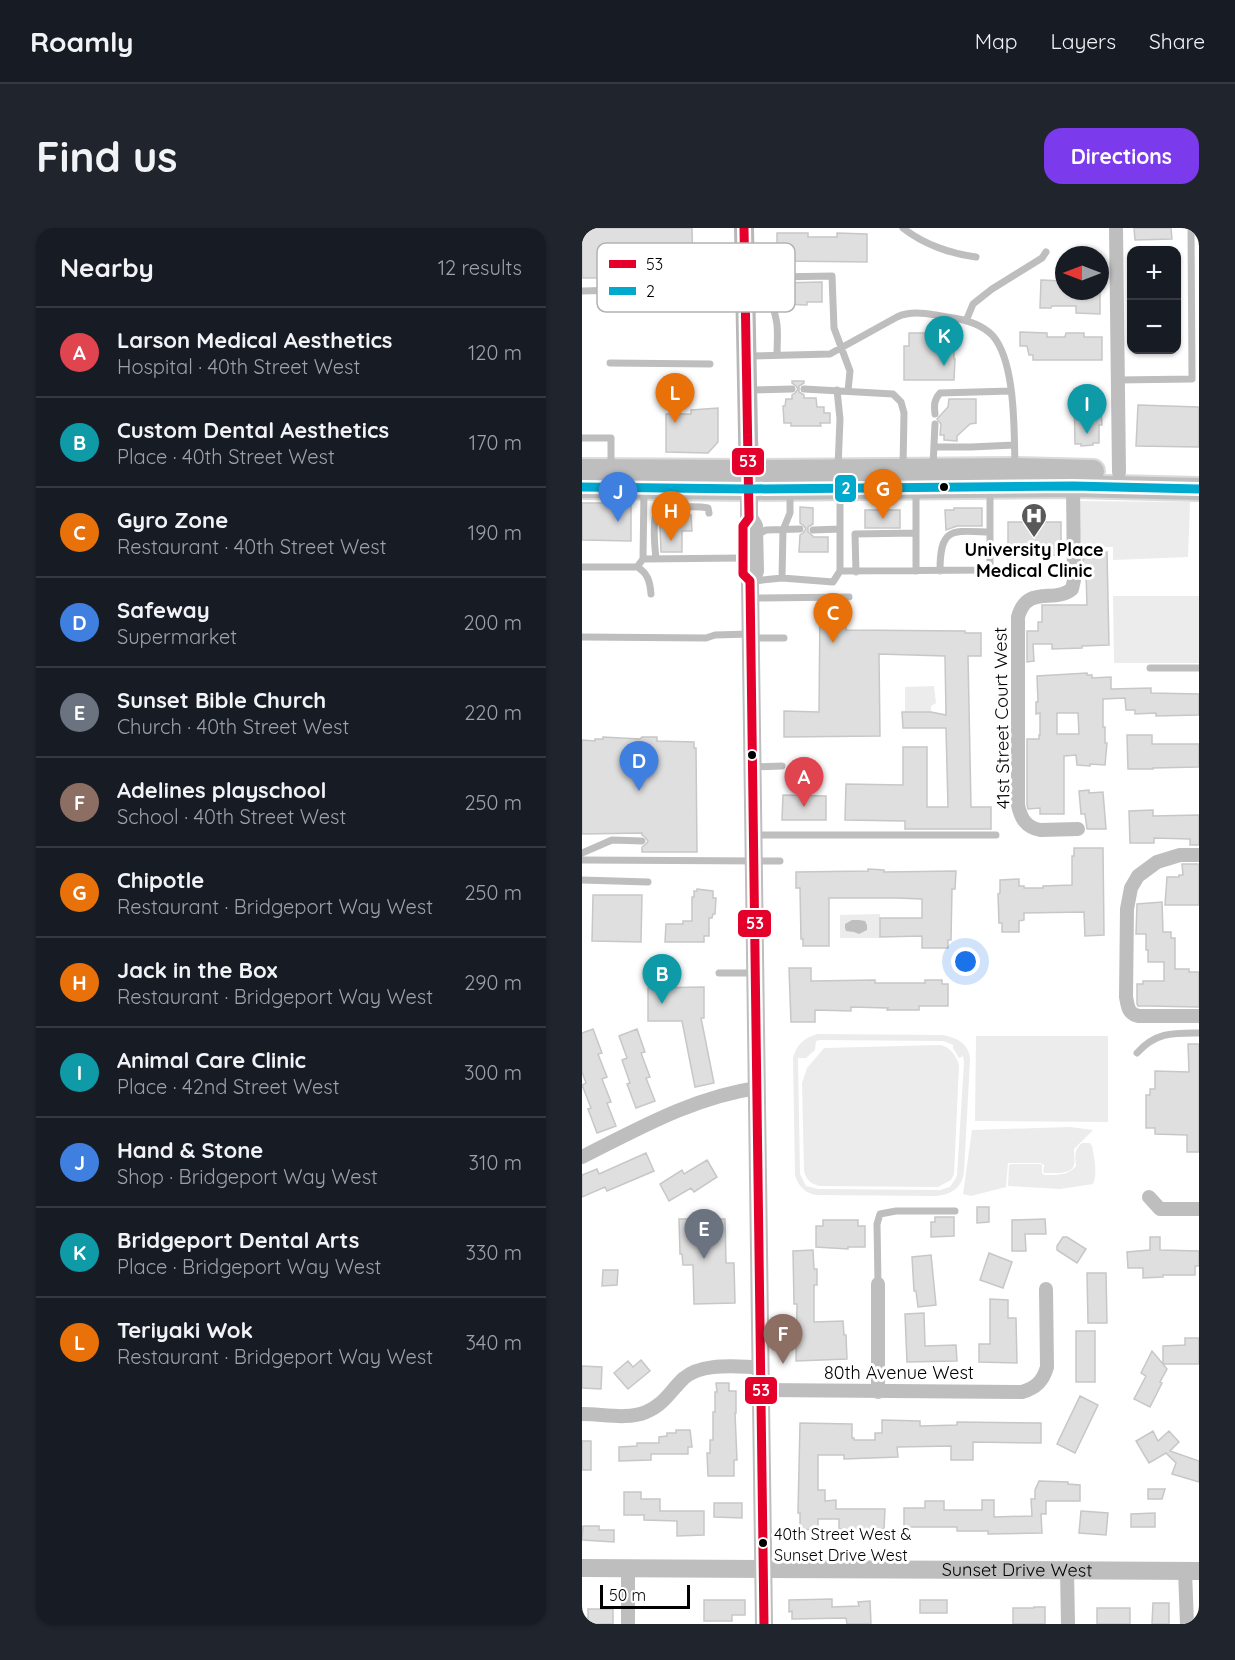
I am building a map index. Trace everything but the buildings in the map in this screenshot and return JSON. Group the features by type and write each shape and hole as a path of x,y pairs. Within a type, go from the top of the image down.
{"main road":[{"path":"744,228 744,243"},
{"path":"745,312 749,480"},
{"path":"582,470 749,480 790,489 903,469 934,458 1015,469 1199,473"},
{"path":"582,487 644,489 749,480 839,479 916,488 1073,486 1199,489"}],"street":[{"path":"1116,228 1119,471"},
{"path":"749,480 755,571 750,590 764,1624"},
{"name":"41st Street Court West","path":"1073,486 1074,580 1072,588 1065,593 1032,598 1024,604 1018,617 1018,806 1024,822 1034,829 1078,830"},
{"path":"750,590 743,574 743,526 752,527"},
{"path":"1199,855 1166,858 1149,867 1135,881 1131,888 1127,909 1126,976 1127,1003 1133,1015 1199,1016"},
{"path":"582,1157 699,1102 757,1088"},
{"path":"1149,1197 1160,1209 1199,1209"},
{"path":"878,1284 878,1392"},
{"name":"80th Avenue West","path":"761,1390 1022,1392 1035,1387 1044,1377 1047,1367 1046,1289"},
{"path":"582,1414 638,1415 661,1404 686,1377 694,1372 720,1367 761,1367"},
{"name":"Sunset Drive West","path":"582,1568 1192,1571"},
{"path":"628,1569 628,1624"},
{"path":"1067,1570 1068,1624"},
{"path":"1187,1624 1192,1571"}],"lane":[{"path":"903,228 924,241 959,255 976,257"},
{"path":"1118,380 1192,379 1191,228"},
{"path":"966,321 973,304 992,289 1042,258 1046,252"},
{"path":"795,277 831,276 833,324 850,371 848,391"},
{"path":"582,291 597,291"},
{"path":"774,312 777,326 777,355"},
{"path":"746,356 830,354 905,314 939,316 966,321 992,335 999,345 1006,364 1011,391 1015,469"},
{"path":"610,363 710,364"},
{"path":"747,390 792,389"},
{"path":"804,389 893,393 901,402 904,419 903,469"},
{"path":"750,590 782,578 833,582 840,571 840,419 837,390"},
{"path":"935,414 934,404 940,393 1011,391"},
{"path":"935,424 934,458 971,447 1014,444"},
{"path":"582,438 611,438 611,470"},
{"path":"840,571 990,570 990,487"},
{"path":"916,488 916,572"},
{"path":"637,567 643,559 644,489"},
{"path":"782,578 783,530 790,513 790,489"},
{"path":"656,558 655,518 657,511 668,507 702,507 708,508 709,513"},
{"path":"752,527 766,530 800,529"},
{"path":"813,530 840,529"},
{"path":"940,571 940,554 944,539 954,531 990,532"},
{"path":"856,572 855,534 916,533"},
{"path":"643,559 743,558"},
{"path":"582,567 637,567 643,570 648,577 651,594"},
{"path":"750,590 849,597"},
{"path":"582,637 706,638 715,635 784,638"},
{"path":"1150,668 1199,668"},
{"path":"753,767 782,766"},
{"path":"753,835 996,835"},
{"path":"582,853 612,840 642,841"},
{"path":"582,860 780,861"},
{"path":"582,880 648,882"},
{"path":"719,973 755,973"},
{"path":"1137,1053 1147,1043 1160,1036 1174,1033 1199,1033"},
{"path":"878,1284 877,1224 880,1214 896,1211 955,1210"}],"shaded area":[{"path":"1077,501 1190,502 1188,557 1113,560 1113,547 1077,547"},
{"path":"1113,596 1199,596 1199,663 1114,663"},
{"path":"934,686 936,703 931,706 931,712 905,712 905,687"},
{"path":"880,914 880,938 840,938 840,915"},
{"path":"852,920 865,921 867,930 859,934 846,931 845,924"},
{"path":"817,1034 942,1035 957,1040 965,1046 970,1060 964,1172 959,1186 947,1194 937,1196 817,1195 803,1189 795,1175 793,1058 798,1046","holes":["820,1040 944,1041 953,1045 959,1058 963,1056 964,1062 957,1176 950,1187 940,1190 818,1189 806,1186 800,1174 798,1058 806,1058 815,1050 816,1041"]},
{"path":"976,1036 1108,1036 1108,1122 975,1121"},
{"path":"940,1045 952,1052 959,1065 954,1174 951,1180 938,1187 821,1186 810,1182 804,1171 802,1083 807,1068 824,1048"},
{"path":"1070,1127 1093,1130 1074,1149 1074,1164 1070,1170 1061,1173 1045,1173 1043,1172 1044,1165 1040,1163 1008,1163 1006,1187 971,1196 963,1194 972,1130"},
{"path":"1082,1143 1090,1143 1092,1146 1095,1160 1093,1184 1060,1189 1008,1186 1009,1165 1012,1164 1040,1164 1044,1175 1069,1172 1076,1166 1076,1151"}],"transit line":[{"name":"53","path":"744,228 744,243"},
{"name":"53","path":"745,312 749,518 743,526 743,574 750,581 764,1624"},
{"name":"2","path":"582,487 749,489 1073,486 1199,489"}],"place":[{"name":"Bridgeport Dental Arts","path":"944,366"},
{"name":"Teriyaki Wok","path":"675,423"},
{"name":"Animal Care Clinic","path":"1087,434"},
{"name":"Chipotle","path":"883,519"},
{"name":"Hand & Stone","path":"618,522"},
{"name":"University Place Medical Clinic","path":"1034,539"},
{"name":"Jack in the Box","path":"671,541"},
{"name":"Gyro Zone","path":"833,643"},
{"name":"Safeway","path":"639,791"},
{"name":"Larson Medical Aesthetics","path":"804,807"},
{"name":"Custom Dental Aesthetics","path":"662,1004"},
{"name":"Sunset Bible Church","path":"704,1259"},
{"name":"Adelines playschool","path":"783,1364"},
{"name":"40th Street West & Sunset Drive West","path":"763,1543"}]}
